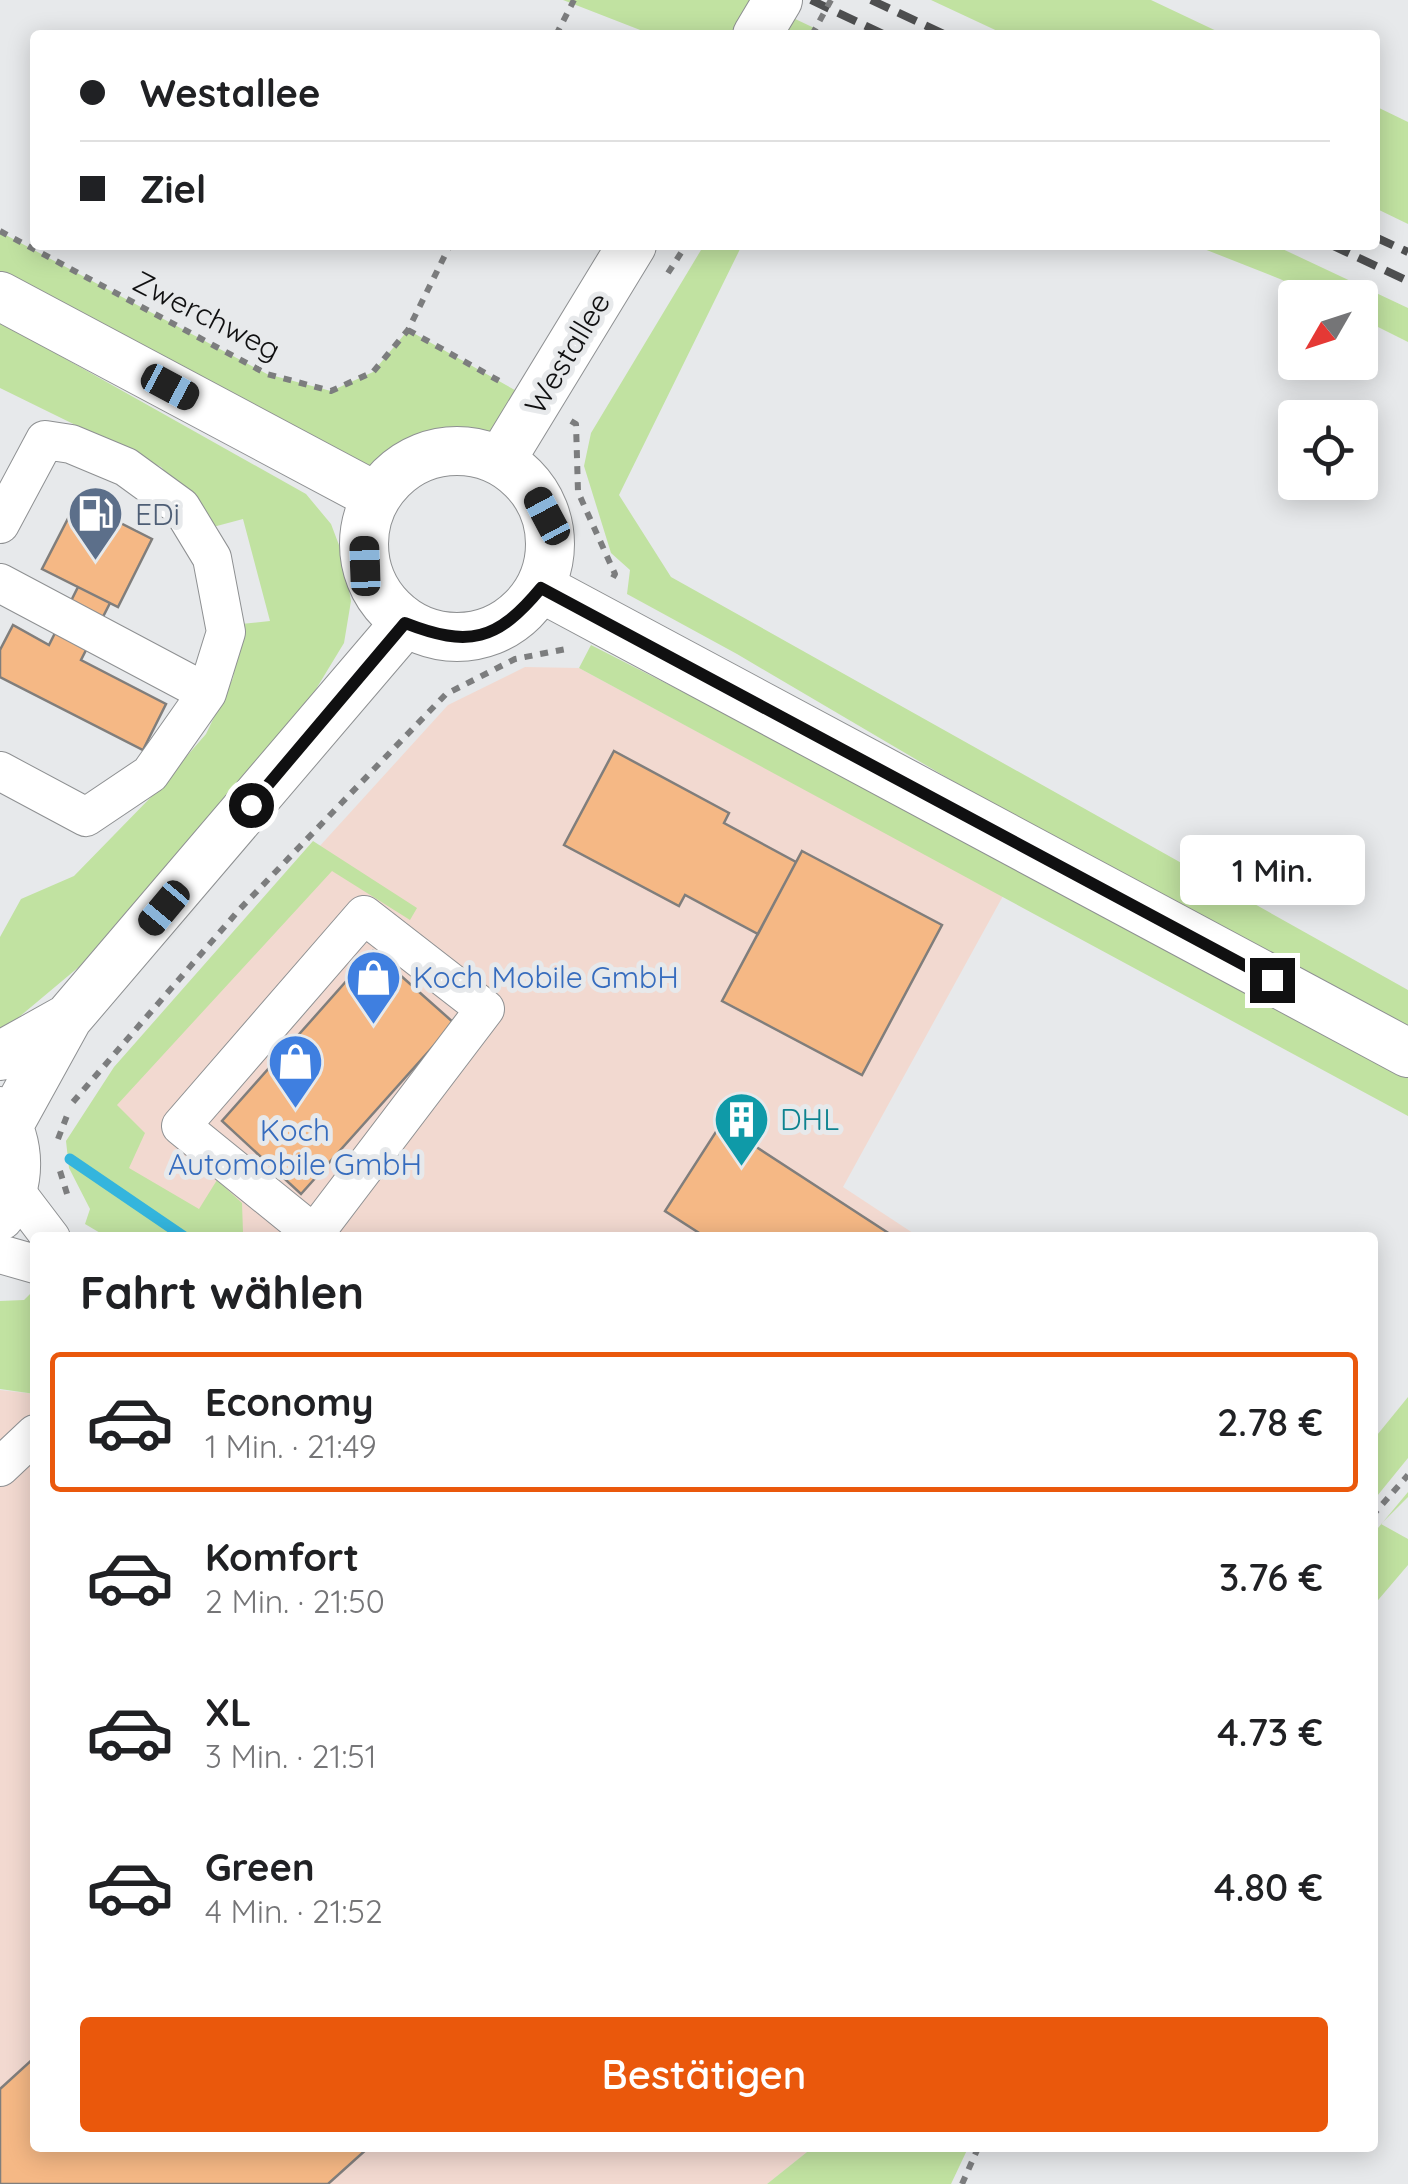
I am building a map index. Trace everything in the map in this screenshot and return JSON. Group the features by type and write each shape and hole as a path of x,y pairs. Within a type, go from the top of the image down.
{"main road":[{"path":"760,30 778,0"},
{"name":"Westallee","path":"501,460 629,250"},
{"path":"0,296 375,496"},
{"path":"469,450 501,460 530,483 547,516 551,553 541,588 516,618 481,635 442,637 405,623 380,598 365,566 364,530 375,496 402,467 433,452 469,450"},
{"path":"541,588 1408,1053"},
{"path":"6,1202 16,1151 4,1118 68,1018 405,623"},
{"path":"0,1056 68,1018"}],"street":[{"path":"0,524 45,440 70,444 126,467 181,507 212,558 226,632 207,693 150,774 86,817 0,771"},
{"path":"0,583 207,693"},
{"path":"308,1232 181,1126 364,916 485,1009 316,1232"},
{"path":"6,1202 62,1226"},
{"path":"0,1254 30,1263"},
{"path":"0,1467 30,1439"}],"path":[{"path":"559,30 574,0"},
{"path":"815,30 832,0"},
{"name":"Zwerchweg","path":"0,232 30,248"},
{"name":"Zwerchweg","path":"34,250 267,374 331,391 373,372 408,330 448,250"},
{"path":"58,1149 58,1132 74,1100 238,910 446,694 515,659 569,649"},
{"path":"59,1166 62,1226"},
{"path":"1378,1509 1408,1475"},
{"path":"962,2184 976,2152"}],"shaded area":[{"path":"525,667 579,668 1003,896 843,1187 911,1232 205,1232 66,1141 318,848 448,705"},
{"path":"0,1390 30,1393 30,2152 807,2152 767,2184 0,2184"}],"green space":[{"path":"563,0 755,0 818,30 640,30"},
{"path":"931,0 1151,0 1214,30 995,30"},
{"path":"1380,108 1408,122 1408,224 1380,210"},
{"path":"0,232 267,374 331,391 373,372 408,330 538,403 501,460 463,452 425,455 398,470 375,496 0,296"},
{"path":"701,250 740,250 619,495 671,577 1408,990 1408,1031 1087,860 737,654 627,594 630,570 611,553 584,466 591,433"},
{"path":"1207,250 1285,250 1348,280 1282,280"},
{"path":"1378,294 1408,308 1408,342 1378,327"},
{"path":"0,322 306,494 331,524 342,553 351,601 344,643 313,694 80,966 0,1033 0,937 21,899 74,876 153,795 206,734 233,678 241,624 270,621 243,519 213,527 161,467 0,388"},
{"path":"591,645 1030,869 1408,1073 1408,1116 579,668"},
{"path":"313,841 417,908 410,920 332,871 117,1105 145,1133 129,1168 199,1209 217,1180 242,1203 243,1232 99,1232 85,1224 90,1209 69,1168 66,1141 114,1067"},
{"path":"30,1294 30,1393 0,1389 0,1301 24,1300"},
{"path":"1408,1397 1408,1458 1378,1495 1378,1434"},
{"path":"1381,1524 1408,1539 1408,1565 1378,1600"},
{"path":"807,2152 966,2152 951,2184 767,2184"}],"building":[{"path":"77,501 152,539 118,607 42,569"},
{"path":"78,587 110,603 81,660 166,704 143,750 0,677 0,650 13,625 49,645"},
{"path":"614,751 729,813 724,823 796,862 758,934 685,895 679,906 564,845"},
{"path":"802,851 942,925 862,1075 722,1001"},
{"path":"373,951 454,1023 301,1194 222,1121"},
{"name":"DHL","path":"721,1124 887,1232 698,1232 665,1211"},
{"path":"30,2062 30,2152 364,2152 328,2184 0,2184 0,2089"}],"waterway":[{"path":"70,1159 177,1232"}],"railway":[{"path":"811,0 874,30"},
{"path":"871,0 935,30"},
{"path":"1380,239 1408,252"},
{"path":"1342,250 1408,281"}],"place":[{"name":"EDi","path":"96,563"},
{"name":"Koch Mobile GmbH","path":"374,1026"},
{"name":"Koch Automobile GmbH","path":"295,1111"},
{"name":"DHL","path":"741,1168"}],"route":[{"path":"251,805 405,623 442,637 481,635 516,618 541,588 1272,980"}]}
